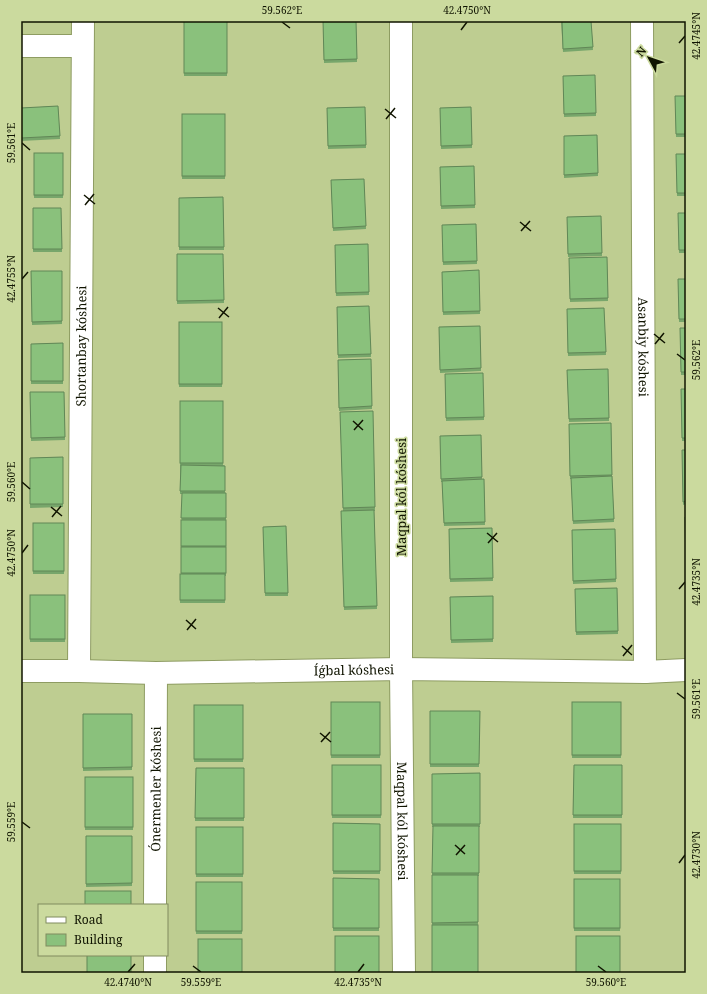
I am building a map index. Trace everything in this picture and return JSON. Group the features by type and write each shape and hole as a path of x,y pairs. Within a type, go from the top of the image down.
{"street":[{"name":"Shortanbay kóshesi","path":"79,671 83,21"},
{"name":"Maqpal kól kóshesi","path":"401,21 401,669 404,973"},
{"name":"Asanbiy kóshesi","path":"642,21 645,672"},
{"path":"21,46 82,46"},
{"name":"Íǵbal kóshesi","path":"21,671 156,673 401,669 645,672 686,670"},
{"name":"Ónermenler kóshesi","path":"155,904 156,673"},
{"path":"155,956 155,973"}],"building":[{"path":"184,21 227,21 227,73 184,73"},
{"path":"323,21 356,21 357,59 324,60"},
{"path":"562,21 591,21 593,47 563,49"},
{"path":"595,75 596,113 564,114 563,76"},
{"path":"675,96 686,96 686,134 676,134"},
{"path":"58,106 60,136 21,138 21,108"},
{"path":"365,107 366,145 328,146 327,108"},
{"path":"471,107 472,145 441,146 440,108"},
{"path":"182,114 225,114 225,176 182,176"},
{"path":"597,135 598,173 564,175 564,136"},
{"path":"34,153 63,153 63,195 34,195"},
{"path":"676,154 686,154 686,193 677,193"},
{"path":"474,166 475,205 441,206 440,167"},
{"path":"364,179 366,226 333,228 331,180"},
{"path":"223,197 224,247 179,247 179,198"},
{"path":"33,208 61,208 62,249 33,249"},
{"path":"678,213 686,213 686,250 679,250"},
{"path":"601,216 602,253 568,254 567,217"},
{"path":"476,224 477,261 443,262 442,225"},
{"path":"368,244 369,292 336,293 335,245"},
{"path":"177,254 223,254 224,300 177,301"},
{"path":"607,257 608,298 570,299 569,258"},
{"path":"479,270 480,311 443,312 442,272"},
{"path":"31,271 62,271 62,321 32,322"},
{"path":"678,279 686,279 686,319 679,319"},
{"path":"369,306 371,354 338,355 337,307"},
{"path":"604,308 606,352 568,353 567,309"},
{"path":"179,322 222,322 222,384 179,384"},
{"path":"480,326 481,368 440,370 439,327"},
{"path":"680,328 686,328 686,372 681,372"},
{"path":"63,343 63,381 31,381 31,344"},
{"path":"371,359 372,406 339,408 338,360"},
{"path":"608,369 609,418 569,419 567,370"},
{"path":"483,373 484,417 446,418 445,374"},
{"path":"681,389 686,389 686,438 682,438"},
{"path":"30,392 64,392 65,437 31,438"},
{"path":"180,401 223,401 223,463 180,463"},
{"path":"373,411 375,507 343,508 340,412"},
{"path":"611,423 612,475 570,476 569,424"},
{"path":"481,435 482,477 441,479 440,436"},
{"path":"682,450 686,450 686,501 683,502"},
{"path":"63,457 63,504 30,504 30,458"},
{"path":"181,465 225,466 225,491 180,491"},
{"path":"612,476 614,519 573,521 571,478"},
{"path":"484,479 485,522 444,523 442,481"},
{"path":"182,493 226,493 226,518 181,518"},
{"path":"374,510 377,606 344,607 341,511"},
{"path":"685,517 686,517 686,567"},
{"path":"181,520 226,520 226,546 181,546"},
{"path":"33,523 64,523 64,571 33,571"},
{"path":"286,526 288,593 265,593 263,527"},
{"path":"492,528 493,578 450,579 449,529"},
{"path":"615,529 616,579 573,581 572,530"},
{"path":"181,547 226,547 226,573 181,573"},
{"path":"180,574 225,574 225,600 180,600"},
{"path":"617,588 618,631 576,632 575,589"},
{"path":"30,595 65,595 65,639 30,639"},
{"path":"493,596 493,639 451,640 450,597"},
{"path":"331,702 380,702 380,755 331,755"},
{"path":"572,702 621,702 621,755 572,755"},
{"path":"194,705 243,705 243,759 194,759"},
{"path":"430,711 480,711 479,764 430,764"},
{"path":"83,714 132,714 132,767 83,768"},
{"path":"332,765 381,765 381,815 332,815"},
{"path":"574,765 622,765 622,815 573,815"},
{"path":"196,768 244,768 244,818 195,818"},
{"path":"480,773 480,824 432,824 432,774"},
{"path":"85,777 133,777 133,827 85,827"},
{"path":"333,823 380,824 380,871 333,871"},
{"path":"574,824 621,824 621,871 574,871"},
{"path":"433,826 479,826 479,873 432,873"},
{"path":"196,827 243,827 243,874 196,874"},
{"path":"86,836 132,836 132,883 86,884"},
{"path":"432,875 478,875 478,922 432,923"},
{"path":"333,878 379,879 379,928 333,928"},
{"path":"574,879 620,879 620,928 574,928"},
{"path":"196,882 242,882 242,931 196,931"},
{"path":"85,891 131,891 131,904 85,904"},
{"path":"432,925 478,925 478,973 432,973"},
{"path":"335,936 379,936 379,973 335,973"},
{"path":"576,936 620,936 620,973 576,973"},
{"path":"198,939 242,939 242,973 198,973"},
{"path":"87,956 131,956 131,973 87,973"}]}
